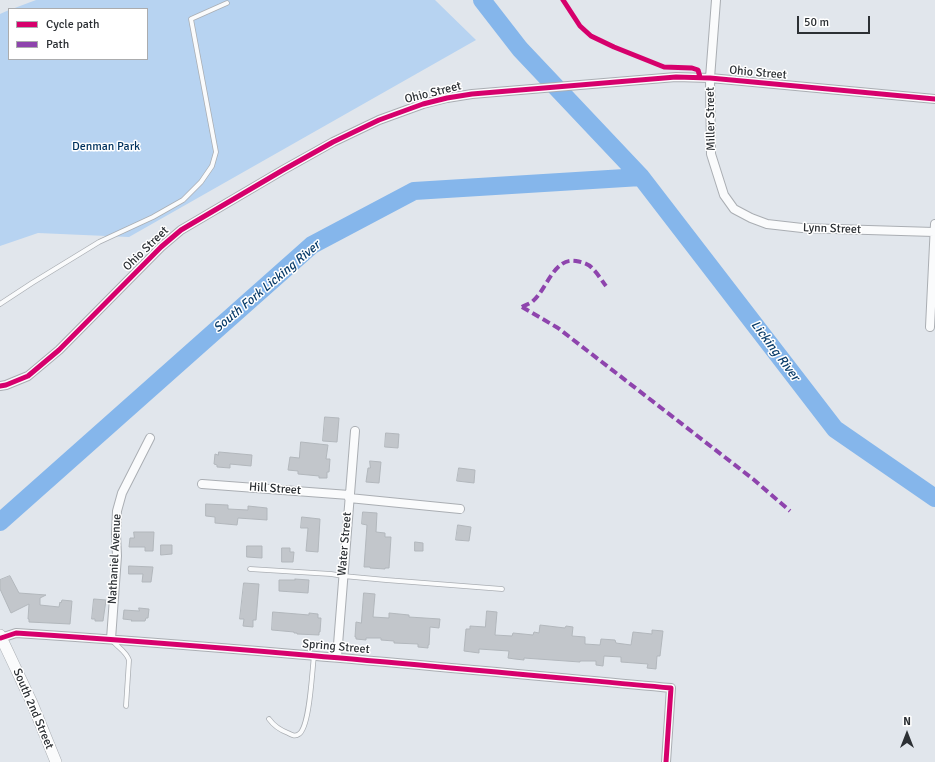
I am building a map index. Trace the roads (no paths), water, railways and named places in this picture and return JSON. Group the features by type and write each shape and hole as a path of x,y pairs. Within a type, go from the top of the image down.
{"street":[{"name":"Miller Street","path":"716,0 710,78 711,154 724,195 734,209"},
{"name":"Ohio Street","path":"0,386 28,376 59,350 161,247 181,230 333,142 379,120 423,104 447,98 504,90 676,76 935,99"},
{"name":"Lynn Street","path":"734,209 767,224 802,228 935,228"},
{"path":"930,327 935,228"},
{"name":"Water Street","path":"337,657 355,431"},
{"name":"Nathaniel Avenue","path":"111,639 117,556 117,511 122,493 150,438"},
{"name":"Hill Street","path":"202,484 349,497 460,509"},
{"name":"Spring Street","path":"1,637 16,633 111,639 337,657 670,688 666,762"},
{"name":"South 2nd Street","path":"1,637 32,703 56,762"}],"lane":[{"path":"0,304 99,242 152,217 183,200 201,182 212,166 216,152 191,19 227,3"},
{"path":"250,569 331,574 502,589"},
{"path":"111,639 117,647 127,655 129,660 126,706"},
{"path":"269,719 276,727 294,736 301,733 305,725 308,711 314,656"}],"waterway":[{"name":"Licking River","path":"482,0 520,49 641,177 835,429 935,498"},
{"name":"South Fork Licking River","path":"0,522 312,245 414,191 641,177"}],"park label":[{"name":"Denman Park","path":"106,147"}]}
